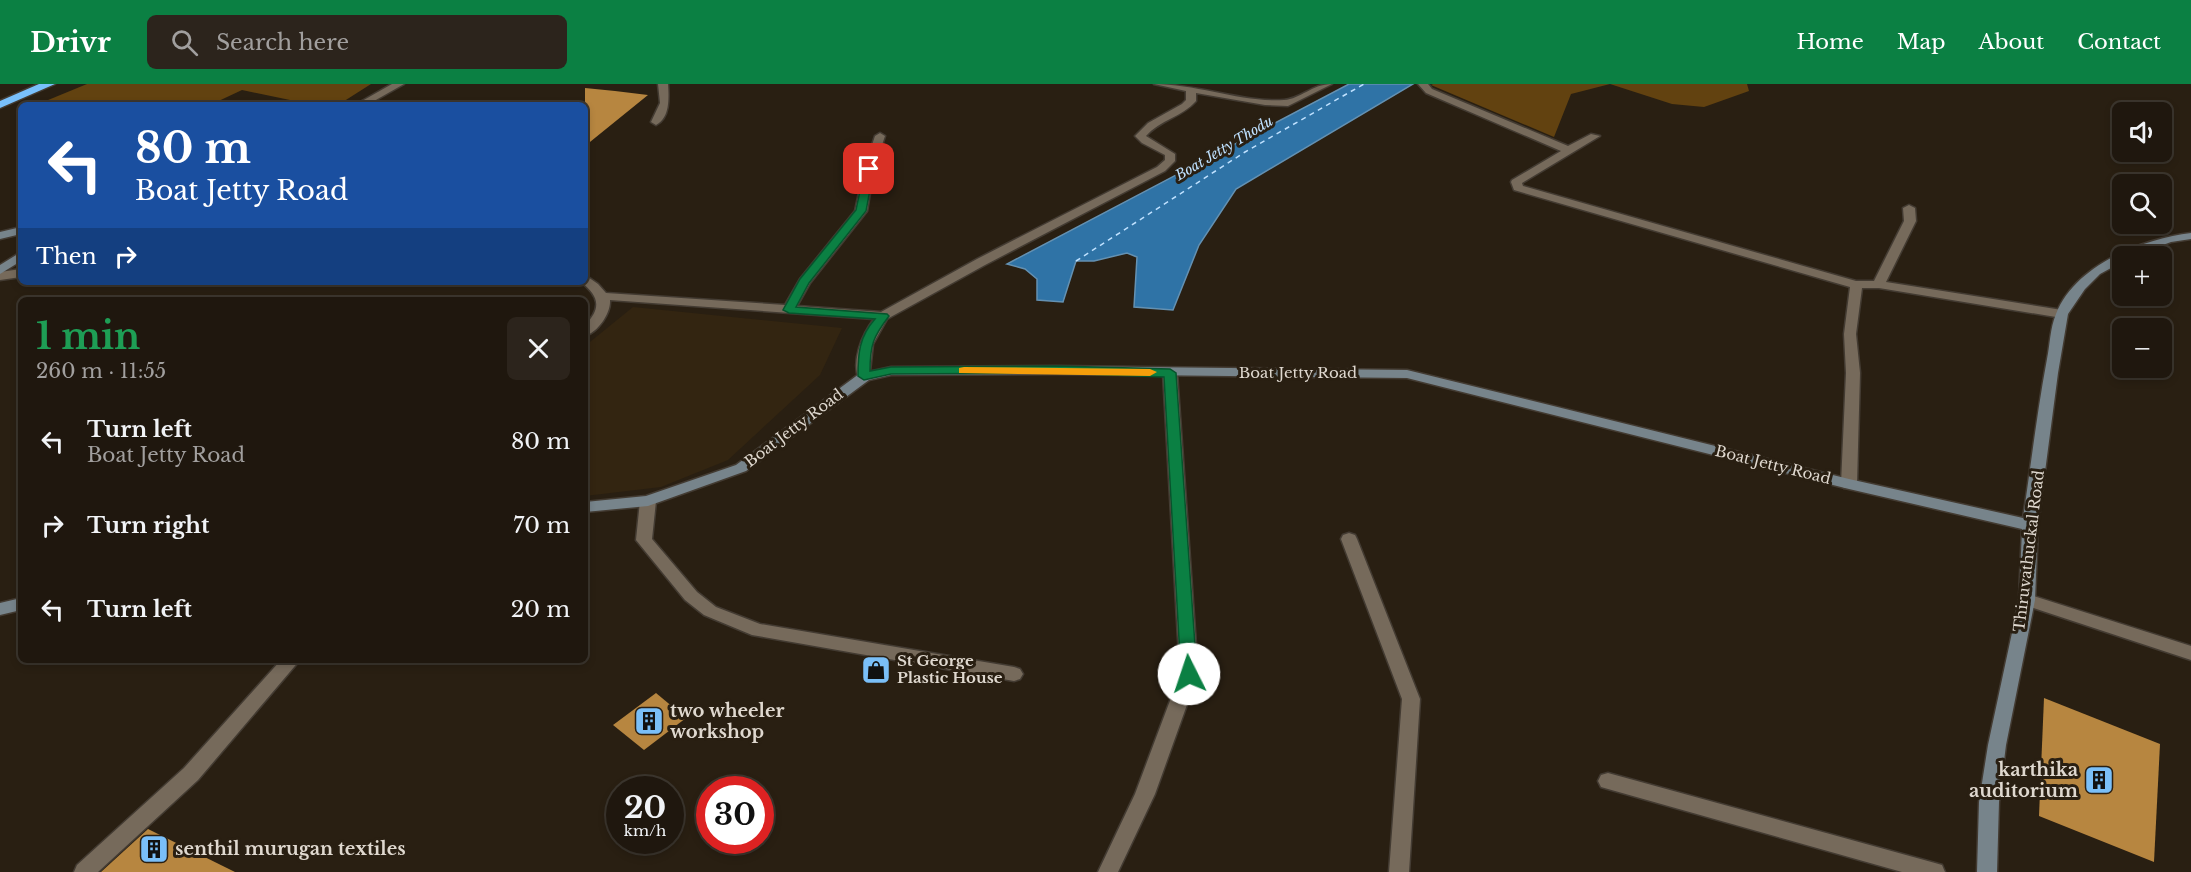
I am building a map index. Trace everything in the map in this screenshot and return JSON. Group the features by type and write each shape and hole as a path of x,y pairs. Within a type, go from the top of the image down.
{"highway":[{"path":"0,105 49,84"}],"street":[{"path":"366,102 399,84"},
{"path":"656,122 664,103 663,84"},
{"path":"1159,84 1265,102 1288,103 1327,84"},
{"path":"1423,84 1429,91 1566,151"},
{"path":"864,376 864,351 871,330 883,316 981,262 1161,169 1170,161 1170,154 1140,136 1146,127 1183,110 1191,101 1191,90"},
{"path":"789,310 804,282 861,211 869,169 879,136"},
{"path":"1595,136 1516,182 1518,188 1856,285 1879,284 2062,314"},
{"path":"1879,284 1910,221 1909,208"},
{"path":"0,225 18,229"},
{"path":"0,236 18,231"},
{"name":"Thiruvathuckal Road","path":"2151,246 2169,239 2191,236"},
{"path":"0,270 18,258"},
{"name":"Thiruvathuckal Road","path":"1987,872 1989,802 1997,745 2026,600 2030,525 2051,373 2062,314 2080,287 2096,271 2112,263"},
{"path":"0,276 18,273"},
{"path":"588,281 601,290 604,303 599,319 588,329"},
{"path":"1849,484 1853,373 1850,334 1856,285"},
{"path":"603,296 883,316"},
{"name":"Boat Jetty Road","path":"588,507 648,501 741,468 864,376 891,370 1407,374 1849,484 2030,525"},
{"path":"1108,872 1145,794 1189,674 1170,373"},
{"path":"648,501 644,540 691,596 710,611 758,630 1014,674"},
{"path":"1349,538 1411,699 1399,872"},
{"path":"2026,600 2191,653"},
{"path":"0,609 18,605"},
{"path":"84,872 192,774 288,663"},
{"path":"1608,781 1935,872"}],"shaded area":[{"path":"87,84 371,84 343,102 300,102 242,90 216,102 43,102"},
{"path":"1610,84 1571,94 1554,137 1431,85"},
{"path":"1610,84 1747,84 1749,91 1704,107 1672,104"},
{"path":"633,307 842,328 820,375 728,460 661,487 588,496 588,344"}],"water":[{"path":"1349,84 1413,84 1236,189 1199,245 1173,310 1134,307 1137,257 1127,253 1094,261 1076,261 1063,302 1037,300 1037,279 1025,269 1007,264"}],"building":[{"path":"585,88 648,95 588,144 588,102 585,102"},
{"name":"two wheeler workshop","path":"656,693 686,718 644,750 613,725"},
{"name":"karthika auditorium","path":"2044,698 2160,744 2154,862 2039,816"},
{"name":"senthil murugan textiles","path":"148,829 235,872 101,872"}],"ferry route":[{"path":"1076,261 1245,152 1364,84"}],"slow traffic":[{"path":"964,370 1150,372"}],"place":[{"name":"St George Plastic House","path":"876,670"},
{"name":"two wheeler workshop","path":"649,721"},
{"name":"karthika auditorium","path":"2099,780"},
{"name":"senthil murugan textiles","path":"154,849"}],"route":[{"path":"869,169 861,211 833,243 804,282 789,310 883,316 871,330 864,351 864,376 891,370 1170,373 1189,674"}],"water label":[{"name":"Boat Jetty Thodu","path":"1224,148"}]}
